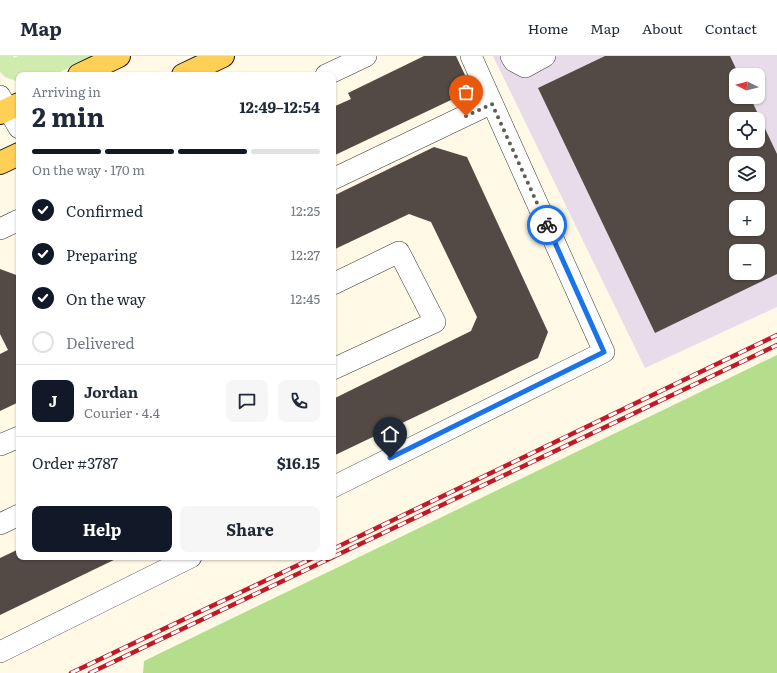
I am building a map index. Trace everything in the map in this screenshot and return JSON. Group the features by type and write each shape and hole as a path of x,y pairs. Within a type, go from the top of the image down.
{"main road":[{"path":"85,72 119,56"},
{"path":"189,72 223,56"},
{"path":"0,163 16,155"}],"street":[{"path":"332,72 366,56"},
{"path":"336,485 604,352 471,56"},
{"path":"511,56 514,61 524,67 545,56"},
{"path":"336,178 492,104"},
{"path":"7,105 16,122"},
{"path":"0,229 16,221"},
{"path":"336,283 399,252 435,322 336,368"},
{"path":"0,446 16,438"},
{"path":"0,524 16,516"},
{"path":"0,652 185,560"}],"shaded area":[{"path":"493,56 777,56 777,307 645,368"}],"green space":[{"path":"0,56 13,56 14,58 18,56 93,56 60,72 16,72 16,81 5,77 0,72"},
{"path":"777,355 777,673 143,673 144,661"}],"building":[{"path":"424,56 456,56 472,90 336,155 336,106 351,99 348,93"},
{"path":"605,56 730,56 736,68 729,68 729,104 753,104 757,112 729,112 729,148 765,148 765,129 777,154 777,274 765,280 765,244 729,244 729,280 765,280 655,333 538,88"},
{"path":"434,147 467,157 548,332 538,358 336,455 336,398 471,331 477,317 431,222 409,214 336,249 336,195"},
{"path":"0,269 16,275 16,403 0,411 0,354 8,350 0,334"},
{"path":"16,550 16,560 114,560 0,615 0,558"}],"railway":[{"path":"336,548 777,335"},
{"path":"336,556 777,345"},
{"path":"71,673 309,560"},
{"path":"90,673 327,560"}],"way so far":[{"path":"466,116 492,104 547,225"}],"route":[{"path":"390,458 604,352 547,225"}]}
